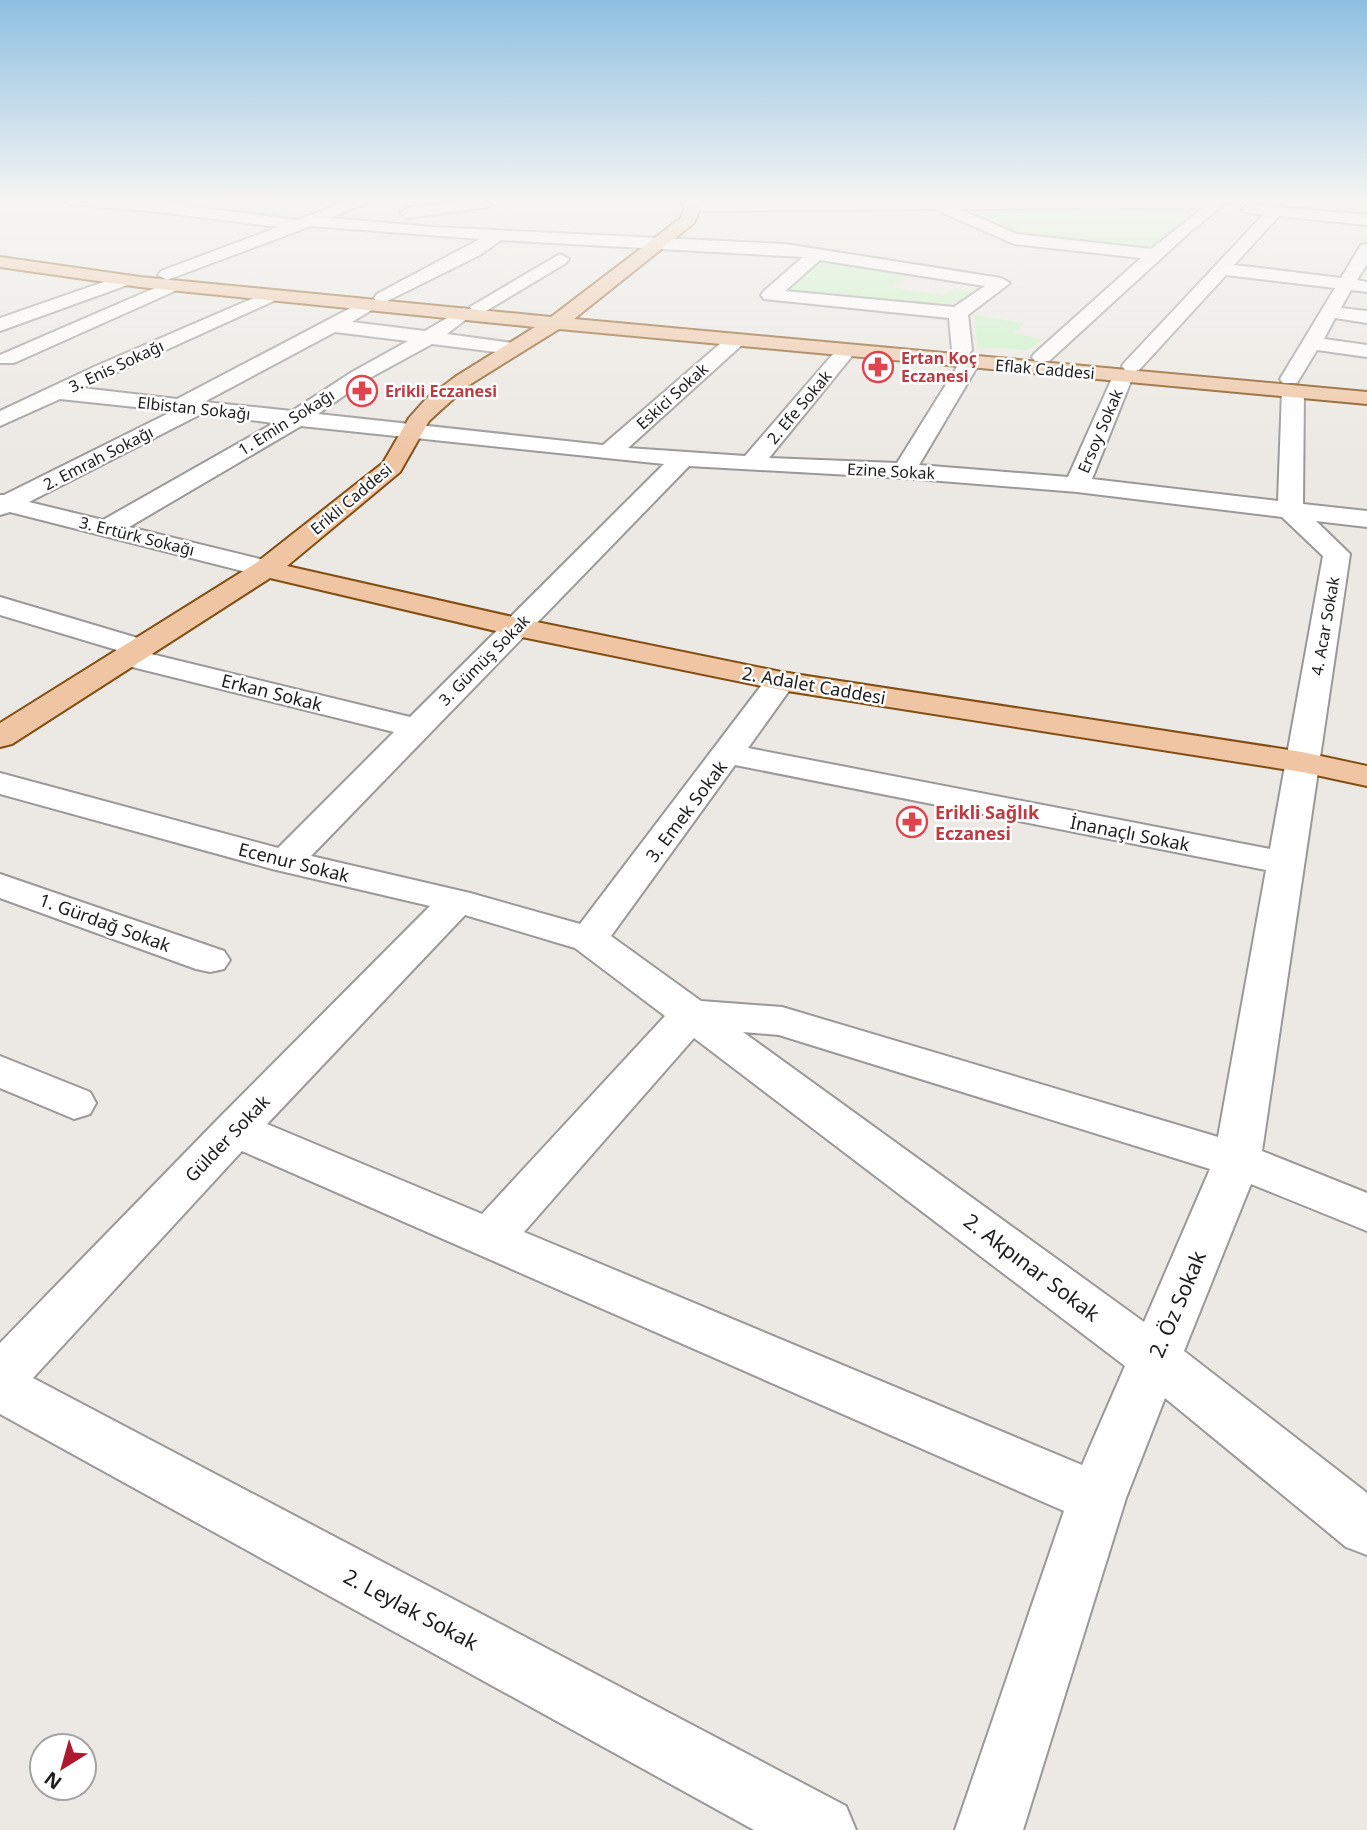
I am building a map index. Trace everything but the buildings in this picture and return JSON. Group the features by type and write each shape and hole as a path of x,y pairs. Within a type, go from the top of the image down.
{"main road":[{"path":"192,284 270,296 376,302"},
{"path":"203,284 562,319"},
{"name":"Erikli Caddesi","path":"0,737 266,569 392,467 420,418 434,404 462,381 562,319 608,284"},
{"name":"Eflak Caddesi","path":"562,319 846,351 1042,357 1128,371"},
{"name":"Eflak Caddesi","path":"562,319 1291,385 1367,386"},
{"name":"Eflak Caddesi","path":"1291,385 1367,398"},
{"name":"2. Adalet Caddesi","path":"266,569 517,627 781,681 1302,762 1367,776"}],"street":[{"path":"0,325 112,284"},
{"path":"3,359 162,284"},
{"name":"2. Emrah Sokağı","path":"3,504 188,407 410,284"},
{"name":"1. Emin Sokağı","path":"107,529 296,419 359,376 520,284"},
{"path":"782,284 770,295 958,313 999,284"},
{"path":"1042,357 1123,284"},
{"name":"Ersoy Sokak","path":"1077,485 1128,371 1208,284"},
{"path":"1340,284 1367,287"},
{"path":"1290,510 1291,385 1311,343 1345,285"},
{"name":"3. Enis Sokağı","path":"0,419 270,296"},
{"path":"1329,312 1367,317"},
{"path":"904,471 966,356 958,313"},
{"path":"334,326 513,348"},
{"name":"Eskici Sokak","path":"608,453 736,340"},
{"path":"1311,343 1367,351"},
{"name":"2. Efe Sokak","path":"751,464 846,351"},
{"path":"3,359 103,370"},
{"name":"Elbistan Sokağı","path":"58,392 413,433"},
{"name":"Ezine Sokak","path":"413,433 682,459 904,471 1077,485 1367,519"},
{"name":"3. Gümüş Sokak","path":"285,861 682,459"},
{"name":"3. Ertürk Sokağı","path":"3,504 266,569"},
{"name":"4. Acar Sokak","path":"1290,510 1337,554 1302,762"},
{"name":"Erkan Sokak","path":"1,608 134,653 416,727"},
{"name":"3. Emek Sokak","path":"589,939 781,681"},
{"name":"İnanaçlı Sokak","path":"728,754 1285,863"},
{"name":"2. Öz Sokak","path":"989,1830 1097,1498 1237,1160 1302,762"},
{"name":"Ecenur Sokak","path":"0,783 285,861 457,901 589,939"},
{"name":"1. Gürdağ Sokak","path":"0,885 210,960"},
{"name":"Gülder Sokak","path":"0,1378 235,1129 457,901"},
{"name":"2. Akpınar Sokak","path":"589,939 1154,1358 1367,1528"},
{"path":"489,1238 691,1014 782,1021 1237,1160 1367,1213"},
{"path":"0,1071 74,1103"},
{"path":"235,1129 1097,1498"},
{"name":"2. Leylak Sokak","path":"0,1387 822,1830"}],"green space":[{"path":"790,284 895,284 892,287 942,295 956,289 978,293 947,306 783,291"},
{"path":"975,315 1023,323 1014,334 1043,339 1029,350 977,347"}],"place":[{"name":"Ertan Koç Eczanesi","path":"878,367"},
{"name":"Erikli Eczanesi","path":"362,391"},
{"name":"Erikli Sağlık Eczanesi","path":"912,822"}]}
